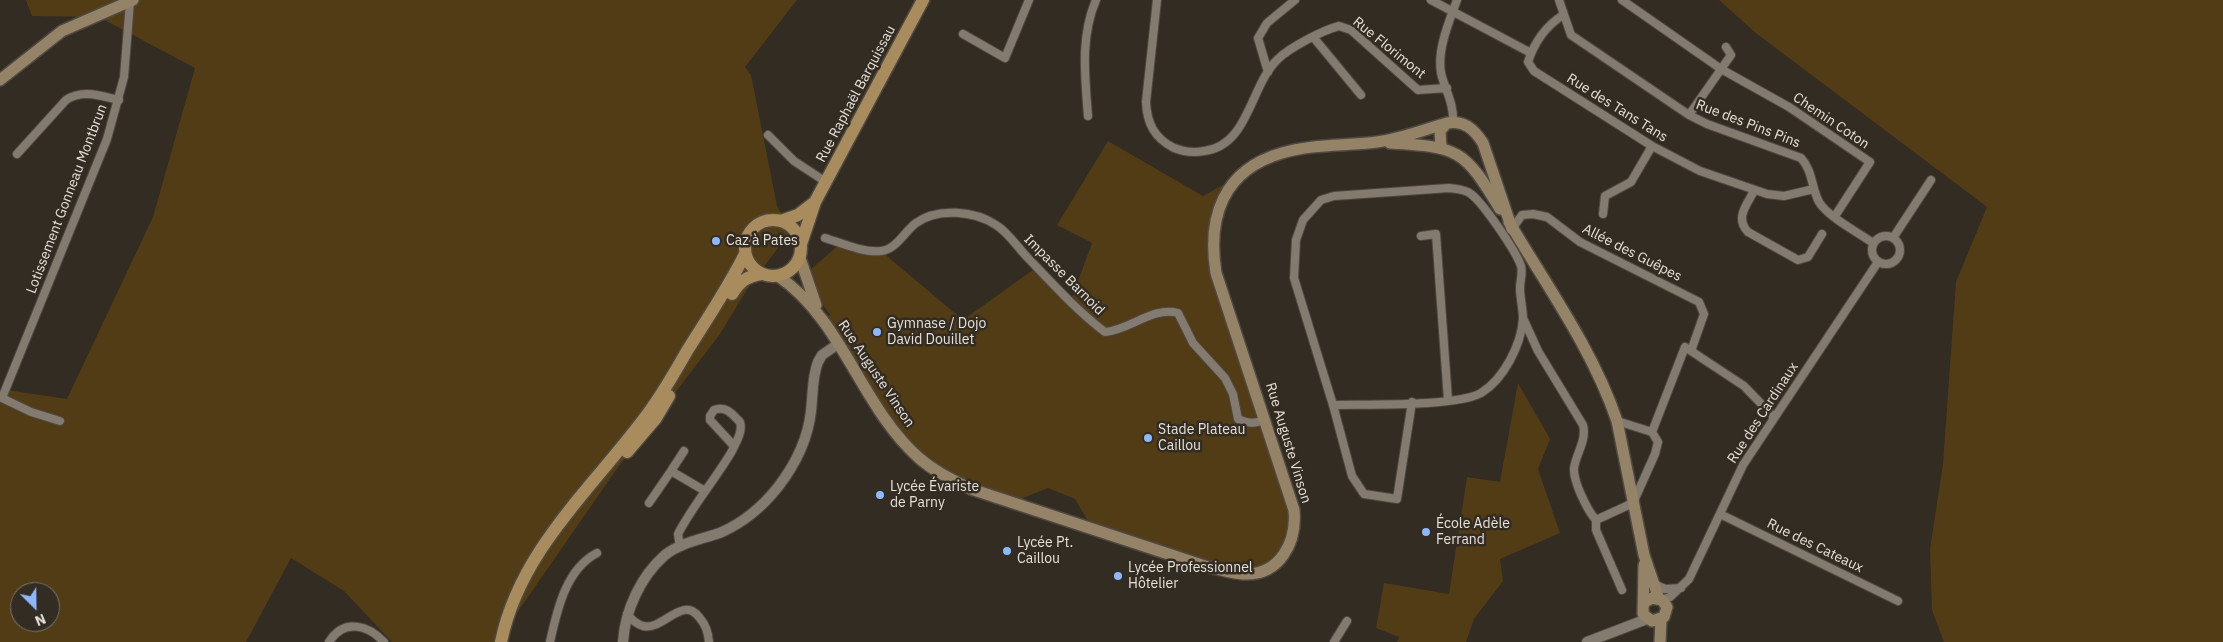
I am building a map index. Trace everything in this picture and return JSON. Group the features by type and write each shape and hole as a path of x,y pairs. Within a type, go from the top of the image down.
{"main road":[{"name":"Rue Raphaël Barquissau","path":"801,244 814,202 923,0"},
{"path":"0,80 62,31 131,1"},
{"path":"1441,147 1440,131 1450,123"},
{"name":"Rue Auguste Vinson","path":"778,276 804,297 838,344 893,429 919,458 942,475 971,489 1208,567 1243,574 1258,572 1273,566 1285,554 1292,540 1295,526 1294,510 1266,419 1216,273 1212,249 1213,232 1222,200 1230,187 1241,176 1261,162 1282,153 1379,142 1450,123 1463,124 1474,132 1483,143 1515,232"},
{"name":"Rue Auguste Vinson","path":"1379,142 1441,147 1465,159 1482,180 1535,265 1598,374 1617,421 1644,555"},
{"path":"1465,159 1476,164 1490,159"},
{"name":"Rue Raphaël Barquissau","path":"781,221 798,215 814,202"},
{"path":"501,642 514,597 532,562 552,530 649,412 733,279 745,254 747,238 757,225 773,220 781,221 795,230 801,244 800,258 787,273 778,276 761,274 746,277 738,283 656,418 559,535 538,566 521,600 509,642"},
{"path":"745,254 748,262 761,274"},
{"name":"Rue Auguste Vinson","path":"800,258 822,321"},
{"path":"1644,555 1654,584 1655,610"},
{"path":"1644,555 1660,639"}],"street":[{"path":"963,34 1005,58 1029,0"},
{"path":"1088,116 1083,56 1091,12 1096,0"},
{"name":"Rue Florimont","path":"1157,0 1146,108 1151,128 1170,145 1182,151 1212,150 1224,145 1234,134 1268,72 1278,58 1333,27 1346,26 1418,90 1447,88"},
{"path":"1268,72 1258,38 1267,23 1295,0"},
{"path":"1431,0 1531,53 1551,23 1563,15"},
{"path":"1450,123 1452,104 1442,74 1440,61 1457,0"},
{"name":"Rue des Pins Pins","path":"1559,0 1571,34 1689,115 1707,124 1801,158 1808,165 1814,189 1822,206 1873,243"},
{"name":"Chemin Coton","path":"1622,0 1721,69 1789,107 1870,162 1835,216"},
{"name":"Lotissement Gonneau Montbrun","path":"1,398 106,139 119,100 124,77 131,1"},
{"path":"1314,38 1361,95"},
{"path":"1689,115 1731,54 1726,47"},
{"name":"Rue des Tans Tans","path":"1531,53 1528,62 1534,71 1652,146 1700,171 1754,191 1784,196 1814,189"},
{"path":"17,154 66,100 76,94 89,94 119,100"},
{"path":"768,135 794,161 826,182"},
{"path":"1602,214 1604,196 1631,182 1652,146"},
{"path":"1893,238 1930,180"},
{"path":"1333,405 1448,400 1477,394 1500,376 1510,361 1521,332 1523,318 1520,288 1522,267 1481,205 1471,194 1462,190 1449,188 1334,196 1321,200 1303,220 1296,240 1293,270 1352,476 1357,487 1364,494 1397,499 1412,402"},
{"path":"1754,191 1741,218 1748,232 1798,260 1808,257 1822,234"},
{"name":"Impasse Barnoid","path":"825,238 881,251 896,243 917,223 936,214 970,214 983,219 997,225 1037,267 1105,332 1124,328 1158,313 1169,311 1178,314 1193,343 1225,378 1233,394 1238,419 1247,423 1266,419"},
{"name":"Allée des Guêpes","path":"1515,232 1522,215 1533,214 1547,217 1580,242 1699,302 1704,314 1691,351 1686,347 1652,432"},
{"path":"1513,252 1515,232"},
{"path":"1421,236 1436,234 1448,400"},
{"path":"1886,236 1893,238 1898,244 1898,256 1889,264 1878,262 1872,254 1873,243 1878,238 1886,236"},
{"name":"Rue des Cardinaux","path":"1655,610 1689,579 1743,465 1878,262"},
{"path":"1522,267 1535,265"},
{"path":"1523,318 1538,351 1584,426 1585,432 1574,469 1575,477 1589,512 1596,520 1596,530 1622,590"},
{"path":"623,642 626,614 648,576 666,555 680,547 721,532 743,521 759,508 778,487 793,464 805,440 818,362 822,355 838,344"},
{"path":"1691,351 1744,386 1774,417"},
{"path":"1,398 31,412 60,421"},
{"path":"680,547 678,534 704,491 715,480 734,446 741,430 740,422 728,411 722,408 714,410 710,420 734,446"},
{"path":"1596,520 1633,503 1655,454 1658,442 1652,432 1617,421"},
{"path":"649,503 684,451"},
{"path":"671,471 704,491"},
{"name":"Rue des Cateaux","path":"1720,514 1898,601"},
{"path":"550,642 556,616 570,578 590,557 597,553"},
{"path":"1654,584 1665,588 1682,587"},
{"name":"Rue des Cardinaux","path":"1655,610 1682,587"},
{"path":"626,614 643,626 652,626 683,610 690,610 697,614 707,628 709,642"},
{"path":"1587,642 1655,610"},
{"path":"1334,642 1347,621"},
{"path":"329,642 339,632 355,626 364,627 376,633 384,642"}],"shaded area":[{"path":"26,0 797,0 745,67 751,75 777,206 791,230 746,291 720,334 616,470 503,633 501,642 392,642 344,591 291,558 246,642 0,642 0,389 67,399 153,217 195,68 99,17 32,16"},
{"path":"1719,0 2223,0 2223,642 1944,642 1932,610 1930,549 1943,464 1956,282 1987,207 1757,34"},
{"path":"1108,141 1203,196 1241,175 1230,187 1212,249 1295,526 1273,566 1243,574 1092,528 1075,499 1048,488 1013,502 971,489 919,458 822,321 830,315 823,305 809,271 841,243 881,251 963,320 1037,267 1071,300 1092,243 1057,225"},
{"path":"1518,383 1550,439 1538,469 1560,533 1500,559 1503,581 1474,619 1466,642 1397,642 1399,637 1376,628 1384,583 1449,594 1467,477 1500,482"}],"place":[{"name":"Caz à Pates","path":"716,241"},
{"name":"Gymnase / Dojo David Douillet","path":"877,332"},
{"name":"Stade Plateau Caillou","path":"1148,438"},
{"name":"Lycée Évariste de Parny","path":"880,495"},
{"name":"École Adèle Ferrand","path":"1426,532"},
{"name":"Lycée Pt. Caillou","path":"1007,551"},
{"name":"Lycée Professionnel Hôtelier","path":"1118,576"}]}
